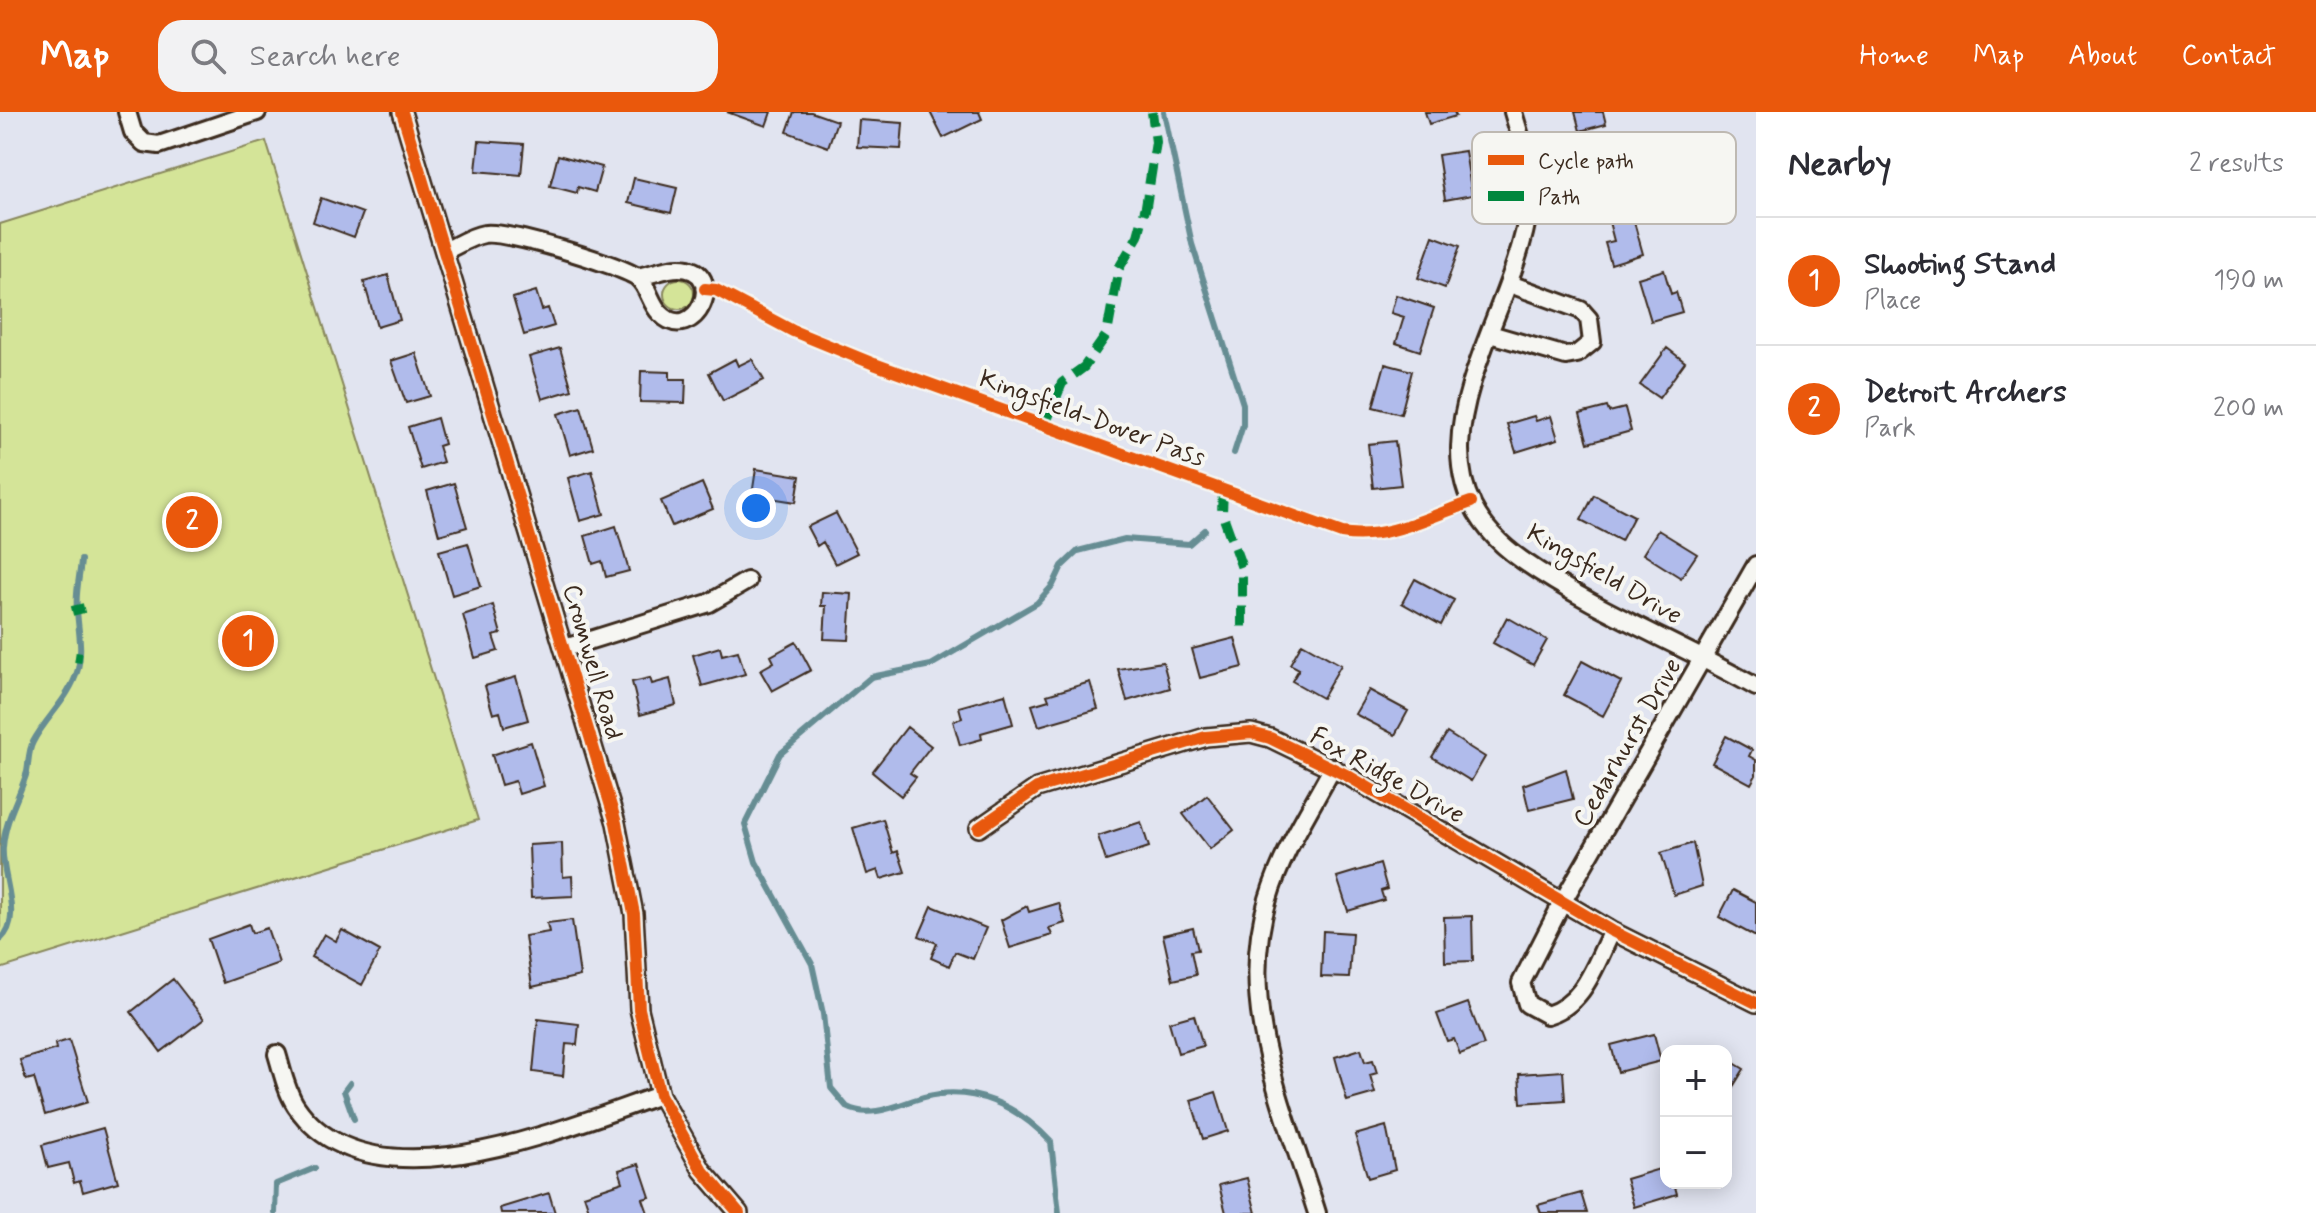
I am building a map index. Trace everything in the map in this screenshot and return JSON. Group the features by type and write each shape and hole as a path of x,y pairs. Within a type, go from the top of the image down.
{"street":[{"path":"127,112 133,132 144,143 159,145 257,112"},
{"name":"Cromwell Road","path":"402,112 565,648 629,882 639,1009 660,1095 702,1170 739,1213"},
{"name":"Kingsfield Drive","path":"1513,112 1518,132"},
{"name":"Kingsfield Drive","path":"1524,224 1510,284 1481,353 1458,433 1463,480 1471,502 1492,535 1521,560 1618,618 1705,658 1756,687"},
{"path":"445,251 483,234 519,236 637,277"},
{"path":"1490,334 1566,356 1577,354 1592,342 1589,319 1581,310 1510,284"},
{"name":"Cedarhurst Drive","path":"1612,931 1577,1000 1563,1010 1547,1015 1527,1004 1521,983 1563,901 1756,565"},
{"path":"565,648 709,603 747,581"},
{"name":"Fox Ridge Drive","path":"979,828 1037,788 1206,737 1251,733 1270,738 1333,767 1612,931 1756,1003"},
{"path":"1317,1213 1262,1033 1257,979 1259,934 1268,898 1282,861 1333,767"},
{"path":"277,1054 294,1104 313,1127 340,1145 382,1161 450,1160 548,1134 660,1095"}],"green space":[{"path":"266,141 478,820 0,969 0,224"},
{"path":"679,279 690,283 694,294 690,305 679,309 668,305 664,294 668,283"}],"building":[{"path":"727,112 771,112 766,126"},
{"path":"794,112 811,112 837,121 828,147 787,132"},
{"path":"930,112 979,112 982,119 943,138"},
{"path":"1425,112 1454,112 1456,116 1429,124"},
{"path":"1575,112 1603,112 1606,124 1580,131"},
{"path":"859,120 903,123 901,149 857,147"},
{"path":"479,141 524,144 521,175 476,171"},
{"path":"1465,151 1472,195 1445,200 1438,155"},
{"path":"558,155 602,167 595,192 578,187 577,193 550,186"},
{"path":"634,178 677,188 671,213 628,203"},
{"path":"321,198 363,213 354,237 313,222"},
{"path":"1610,224 1635,224 1643,254 1611,264 1605,243 1614,241"},
{"path":"1433,236 1460,246 1445,288 1418,278"},
{"path":"1664,270 1671,294 1676,292 1682,312 1651,321 1638,278"},
{"path":"388,275 400,320 377,327 364,282"},
{"path":"536,291 542,310 548,308 554,326 524,335 513,298"},
{"path":"1396,295 1434,308 1420,351 1396,343 1404,317 1391,313"},
{"path":"560,348 572,390 542,399 529,357"},
{"path":"1667,348 1685,362 1659,398 1640,385"},
{"path":"416,353 430,396 406,403 391,361"},
{"path":"735,359 738,366 752,359 764,380 723,401 709,373"},
{"path":"1385,364 1412,371 1401,414 1373,407"},
{"path":"641,371 670,372 670,379 686,379 685,403 640,402"},
{"path":"581,407 593,448 570,455 558,414"},
{"path":"1607,407 1609,412 1625,408 1631,431 1588,443 1580,414"},
{"path":"1534,416 1536,421 1551,416 1558,439 1516,452 1507,424"},
{"path":"437,418 444,444 438,446 443,462 421,469 408,427"},
{"path":"1395,441 1401,485 1373,488 1368,444"},
{"path":"756,469 800,476 796,502 752,495"},
{"path":"592,471 604,514 580,521 568,478"},
{"path":"454,483 467,527 439,535 427,491"},
{"path":"702,483 713,509 672,526 661,501"},
{"path":"1594,495 1634,516 1621,541 1581,520"},
{"path":"836,513 857,553 835,564 823,542 817,546 807,527"},
{"path":"616,526 629,571 606,577 602,561 593,564 585,536"},
{"path":"1658,530 1697,554 1681,578 1643,554"},
{"path":"468,543 481,586 452,595 439,551"},
{"path":"1415,579 1454,600 1441,625 1402,603"},
{"path":"822,592 852,594 849,640 824,639 826,606 821,606"},
{"path":"493,605 501,634 493,636 498,651 475,658 463,615"},
{"path":"1507,617 1547,640 1533,665 1493,643"},
{"path":"1235,638 1243,667 1200,678 1192,649"},
{"path":"796,642 811,670 772,691 760,670 774,662 771,656"},
{"path":"1302,643 1341,665 1322,698 1292,681 1299,669 1290,664"},
{"path":"720,647 722,655 738,651 745,674 702,686 693,655"},
{"path":"1582,661 1621,682 1603,716 1564,695"},
{"path":"1163,662 1170,688 1127,701 1118,669"},
{"path":"516,677 528,720 504,727 500,712 493,714 485,686"},
{"path":"650,678 652,684 670,679 676,705 640,715 632,682"},
{"path":"1090,682 1098,709 1039,726 1032,705 1049,700 1047,695"},
{"path":"1369,690 1408,711 1395,735 1355,714"},
{"path":"1005,694 1013,724 981,733 982,739 960,745 953,721 962,718 959,707"},
{"path":"907,727 931,746 910,773 916,777 901,796 872,772"},
{"path":"1447,733 1485,757 1471,781 1432,757"},
{"path":"1726,736 1752,750 1749,756 1756,760 1756,775 1751,784 1712,763"},
{"path":"531,742 544,786 519,794 515,781 501,785 492,755"},
{"path":"1566,769 1573,799 1529,810 1523,785"},
{"path":"1207,795 1234,830 1210,849 1183,814"},
{"path":"883,819 893,853 898,851 905,872 881,879 878,870 867,874 853,828"},
{"path":"1141,822 1149,847 1106,861 1098,836"},
{"path":"562,843 563,877 572,876 573,896 531,898 529,845"},
{"path":"1693,843 1702,886 1674,895 1661,853"},
{"path":"1380,864 1387,889 1381,891 1384,900 1348,911 1337,877"},
{"path":"1733,890 1756,902 1756,937 1719,917"},
{"path":"1059,903 1065,923 1049,928 1052,935 1010,948 1001,920 1027,906 1029,912"},
{"path":"932,906 986,928 973,959 955,952 949,966 931,958 937,943 919,936"},
{"path":"1472,916 1473,961 1445,962 1444,917"},
{"path":"572,920 580,976 532,987 525,936 549,932 547,923"},
{"path":"249,924 252,933 267,928 279,963 223,983 208,939"},
{"path":"1193,928 1198,950 1191,951 1196,975 1173,980 1163,935"},
{"path":"342,930 380,951 362,985 311,957 324,934 336,941"},
{"path":"1323,931 1352,933 1349,978 1321,977"},
{"path":"173,979 204,1019 161,1052 131,1012"},
{"path":"1468,1003 1484,1045 1460,1054 1454,1039 1447,1041 1437,1014"},
{"path":"1194,1015 1203,1046 1178,1053 1169,1022"},
{"path":"538,1019 579,1024 577,1045 566,1044 563,1076 533,1072"},
{"path":"1654,1034 1660,1061 1618,1072 1611,1045"},
{"path":"69,1040 88,1102 45,1115 34,1078 26,1080 20,1060 56,1049 55,1044"},
{"path":"1361,1049 1365,1062 1373,1060 1377,1073 1370,1075 1375,1093 1347,1101 1335,1057"},
{"path":"1732,1062 1744,1069 1732,1088"},
{"path":"1563,1071 1565,1100 1521,1103 1519,1074"},
{"path":"1216,1092 1228,1131 1203,1139 1191,1100"},
{"path":"1386,1126 1395,1170 1368,1178 1355,1135"},
{"path":"103,1128 118,1182 83,1192 80,1181 74,1183 69,1163 48,1168 42,1145"},
{"path":"639,1164 650,1197 643,1199 648,1213 590,1213 584,1195 623,1182 619,1170"},
{"path":"1660,1169 1660,1189 1676,1189 1677,1194 1634,1207 1626,1179"},
{"path":"1247,1178 1256,1213 1226,1213 1219,1185"},
{"path":"549,1193 555,1213 501,1213 500,1208"},
{"path":"1581,1193 1587,1213 1541,1213 1538,1205"}],"waterway":[{"path":"1164,112 1192,244 1243,404 1243,425 1234,453"},
{"path":"1059,1213 1051,1142 1009,1109 994,1101 960,1093 924,1097 876,1111 857,1111 847,1107 831,1088 823,1014 812,964 756,862 745,824 780,754 871,677 931,665 1037,603 1053,585 1062,566 1078,551 1125,539 1189,544 1205,530"},
{"path":"0,940 11,920 3,858 6,827 27,772 31,745 69,689 78,669 77,597 81,560"},
{"path":"350,1083 344,1091 354,1119"},
{"path":"275,1213 276,1184 315,1168"}],"marked path":[{"path":"1045,425 1062,383 1084,367 1107,334 1119,268 1138,236 1146,206 1156,142 1152,112"},
{"path":"1223,490 1222,513 1242,568 1242,627"},
{"path":"72,611 84,608"},
{"path":"75,657 82,658"}],"cycle path":[{"path":"402,112 616,823 634,914 639,1009 660,1095 702,1170 739,1213"},
{"name":"Kingsfield-Dover Pass","path":"705,289 716,290 793,331 874,364 1342,533 1375,534 1471,502"},
{"path":"979,828 1037,788 1206,737 1251,733 1270,738 1348,776 1612,931 1756,1003"}],"place":[{"name":"Detroit Archers","path":"192,522"},
{"name":"Shooting Stand","path":"248,641"}]}
